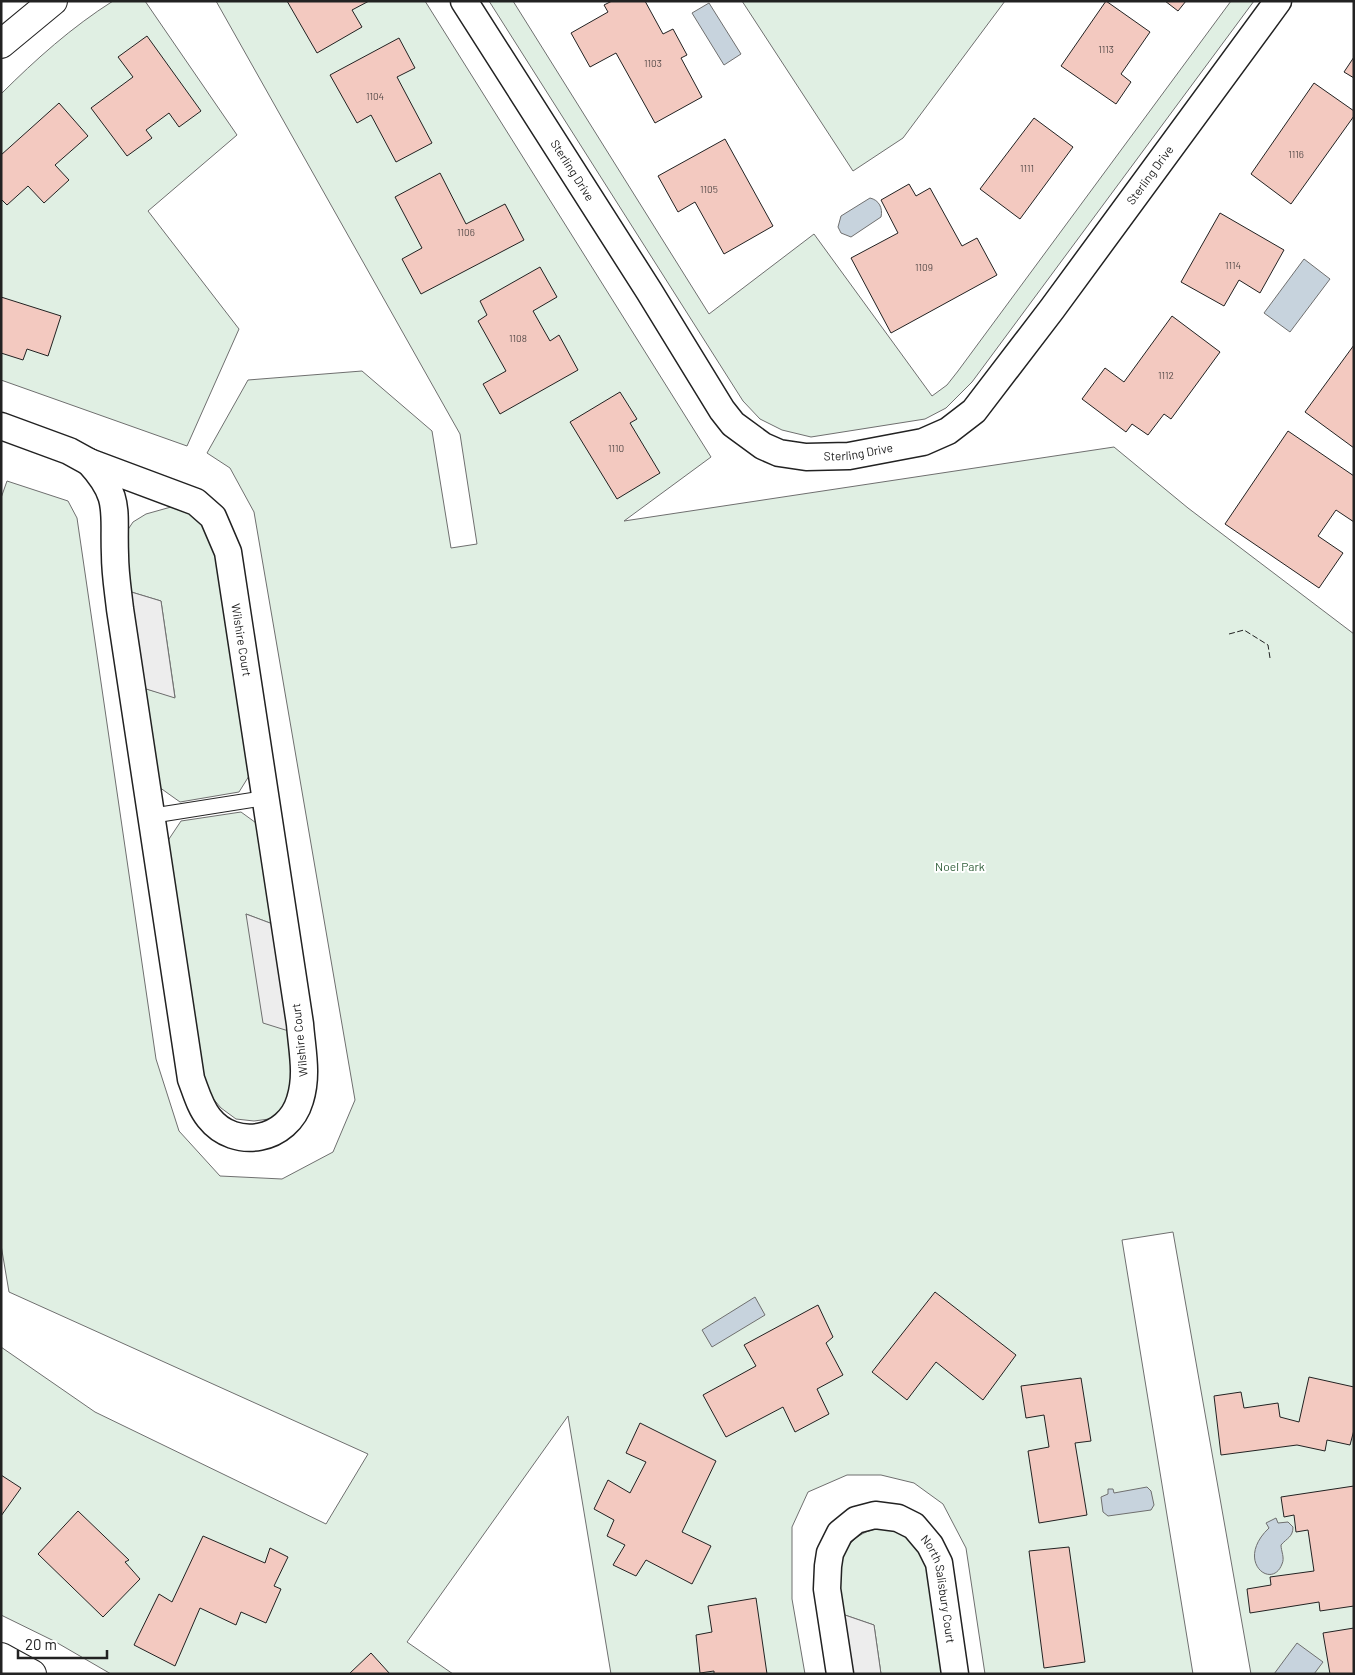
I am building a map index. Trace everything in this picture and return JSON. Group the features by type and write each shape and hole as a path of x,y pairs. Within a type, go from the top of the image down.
{"street":[{"path":"1,44 54,1"},
{"name":"Sterling Drive","path":"464,1 649,291 722,410 733,424 763,446 779,453 806,457 849,456 923,442 948,430 974,411 1052,309 1278,1"},
{"name":"Wilshire Court","path":"1,426 69,451 89,462 196,502 213,518 219,527 228,552 300,1024 305,1076 300,1102 291,1119 275,1132 259,1138 239,1137 220,1128 209,1118 200,1102 192,1079 120,609 114,556 115,506 110,489 103,477 89,462"},
{"name":"North Salisbury Court","path":"840,1674 827,1589 830,1553 840,1533 856,1520 875,1516 898,1518 914,1526 930,1545 938,1563 955,1674"},
{"path":"1,1657 32,1674"}],"lane":[{"path":"151,816 265,798"}],"green space":[{"path":"113,1 145,1 237,135 148,211 239,329 187,446 1,380 1,94 55,44"},
{"name":"Noel Park","path":"216,1 425,1 711,457 624,521 1114,447 1188,508 1354,634 1354,1674 1251,1674 1173,1232 1122,1240 1193,1674 985,1674 966,1548 943,1504 914,1483 881,1475 847,1475 808,1492 792,1527 792,1599 805,1674 611,1674 568,1416 407,1642 453,1674 111,1674 54,1641 1,1615 1,1347 95,1412 326,1524 368,1454 9,1292 1,1245 1,498 7,481 68,501 77,518 156,1059 179,1131 220,1176 282,1179 333,1152 355,1100 254,512 230,468 207,453 248,380 362,371 432,431 451,548 477,544 460,434"},
{"path":"489,1 513,1 709,314 814,234 932,396 947,385 958,371 1231,1 1254,1 972,382 946,408 925,419 811,437 782,430 760,419 743,401"},
{"path":"742,1 1005,1 903,138 853,171"},
{"path":"171,507 192,512 214,537 254,768 239,792 180,802 159,787 143,688 175,697 161,601 128,591 125,534 133,522 146,514"},
{"path":"241,812 263,828 278,926 246,914 295,1033 297,1065 287,1102 279,1113 269,1119 254,1121 236,1119 221,1108 210,1095 204,1075 167,842 181,821"},
{"path":"880,1528 897,1529 913,1539 926,1555 948,1674 881,1674 874,1625 842,1614 840,1570 847,1549 862,1534"}],"shaded area":[{"path":"709,3 741,54 724,65 692,13"},
{"path":"870,198 880,205 881,217 851,237 841,233 838,227 841,216"},
{"path":"1304,259 1330,279 1290,332 1264,313"},
{"path":"128,591 161,601 175,698 143,688"},
{"path":"246,914 278,926 295,1033 263,1023"},
{"path":"755,1297 765,1315 712,1347 702,1330"},
{"path":"1147,1487 1151,1491 1154,1505 1151,1510 1108,1516 1103,1512 1101,1497 1108,1494 1108,1489 1113,1489 1114,1493"},
{"path":"1276,1518 1278,1523 1288,1522 1293,1527 1293,1530 1291,1535 1281,1545 1283,1562 1277,1572 1271,1574 1264,1573 1255,1561 1255,1551 1259,1540 1269,1528 1266,1523"},
{"path":"842,1614 874,1625 881,1674 851,1674"},
{"path":"1297,1643 1323,1662 1314,1674 1274,1674"}],"building":[{"path":"287,1 369,1 352,10 362,27 317,53"},
{"path":"612,1 645,1 663,34 673,29 687,55 681,58 702,97 655,123 616,53 590,67 571,33 608,12 604,5"},
{"path":"1106,1 1150,32 1121,74 1131,82 1116,104 1061,66"},
{"path":"1165,1 1186,1 1178,11"},
{"path":"147,36 201,111 179,127 169,113 146,130 152,138 127,156 91,108 133,77 118,57"},
{"path":"399,38 415,68 397,77 432,143 396,162 371,115 357,123 330,75"},
{"path":"1354,57 1354,78 1344,72"},
{"path":"1314,83 1354,111 1354,116 1291,204 1251,174"},
{"path":"59,103 88,136 55,165 69,180 44,203 28,186 7,205 1,199 1,155"},
{"path":"1034,118 1073,147 1020,219 980,189"},
{"path":"725,139 773,226 724,254 695,202 678,212 658,176"},
{"path":"440,173 466,224 505,204 524,240 421,294 402,259 422,248 395,197"},
{"path":"909,184 916,196 930,188 962,246 977,238 997,275 891,333 851,258 898,233 881,200"},
{"path":"1220,213 1284,250 1260,293 1239,280 1224,306 1181,282"},
{"path":"540,267 557,297 533,311 550,341 559,335 578,370 500,414 483,384 506,371 478,321 487,315 480,301"},
{"path":"1,297 61,316 48,356 27,349 23,360 1,353"},
{"path":"1172,316 1220,352 1171,419 1164,414 1148,435 1132,424 1126,432 1082,399 1105,368 1124,382"},
{"path":"1354,345 1354,448 1305,412"},
{"path":"620,392 637,419 630,423 660,473 617,499 570,422"},
{"path":"1288,431 1354,476 1354,522 1336,510 1318,536 1343,553 1319,588 1225,524"},
{"path":"935,1292 1016,1355 983,1400 936,1362 907,1400 872,1372"},
{"path":"818,1305 833,1337 826,1343 843,1375 817,1389 829,1414 795,1432 783,1407 726,1437 703,1395 756,1366 744,1345"},
{"path":"1309,1377 1354,1387 1354,1430 1350,1445 1327,1440 1325,1451 1297,1445 1221,1455 1214,1396 1241,1392 1244,1408 1278,1403 1280,1417 1299,1422"},
{"path":"1081,1378 1091,1441 1075,1443 1087,1515 1039,1523 1028,1451 1049,1447 1044,1415 1026,1418 1021,1386"},
{"path":"640,1423 716,1461 682,1532 711,1546 692,1584 646,1560 636,1576 613,1565 625,1545 607,1536 614,1520 594,1509 608,1480 630,1493 646,1462 626,1453"},
{"path":"1,1475 21,1488 1,1516"},
{"path":"1354,1486 1354,1606 1320,1611 1319,1602 1250,1613 1247,1589 1271,1585 1270,1577 1314,1571 1308,1530 1296,1532 1294,1515 1284,1517 1281,1497"},
{"path":"78,1511 129,1560 125,1562 140,1579 103,1617 38,1554"},
{"path":"203,1536 265,1563 270,1548 288,1557 274,1586 281,1589 266,1623 241,1612 236,1625 200,1608 175,1666 134,1645 159,1594 172,1602"},
{"path":"1069,1547 1085,1662 1044,1668 1029,1551"},
{"path":"756,1598 767,1674 714,1674 714,1671 700,1673 696,1635 712,1632 708,1606"},
{"path":"1354,1628 1354,1674 1330,1674 1323,1633"},
{"path":"371,1653 390,1674 349,1674"}],"fence":[{"path":"1229,634 1244,630 1268,645 1270,658"}]}
